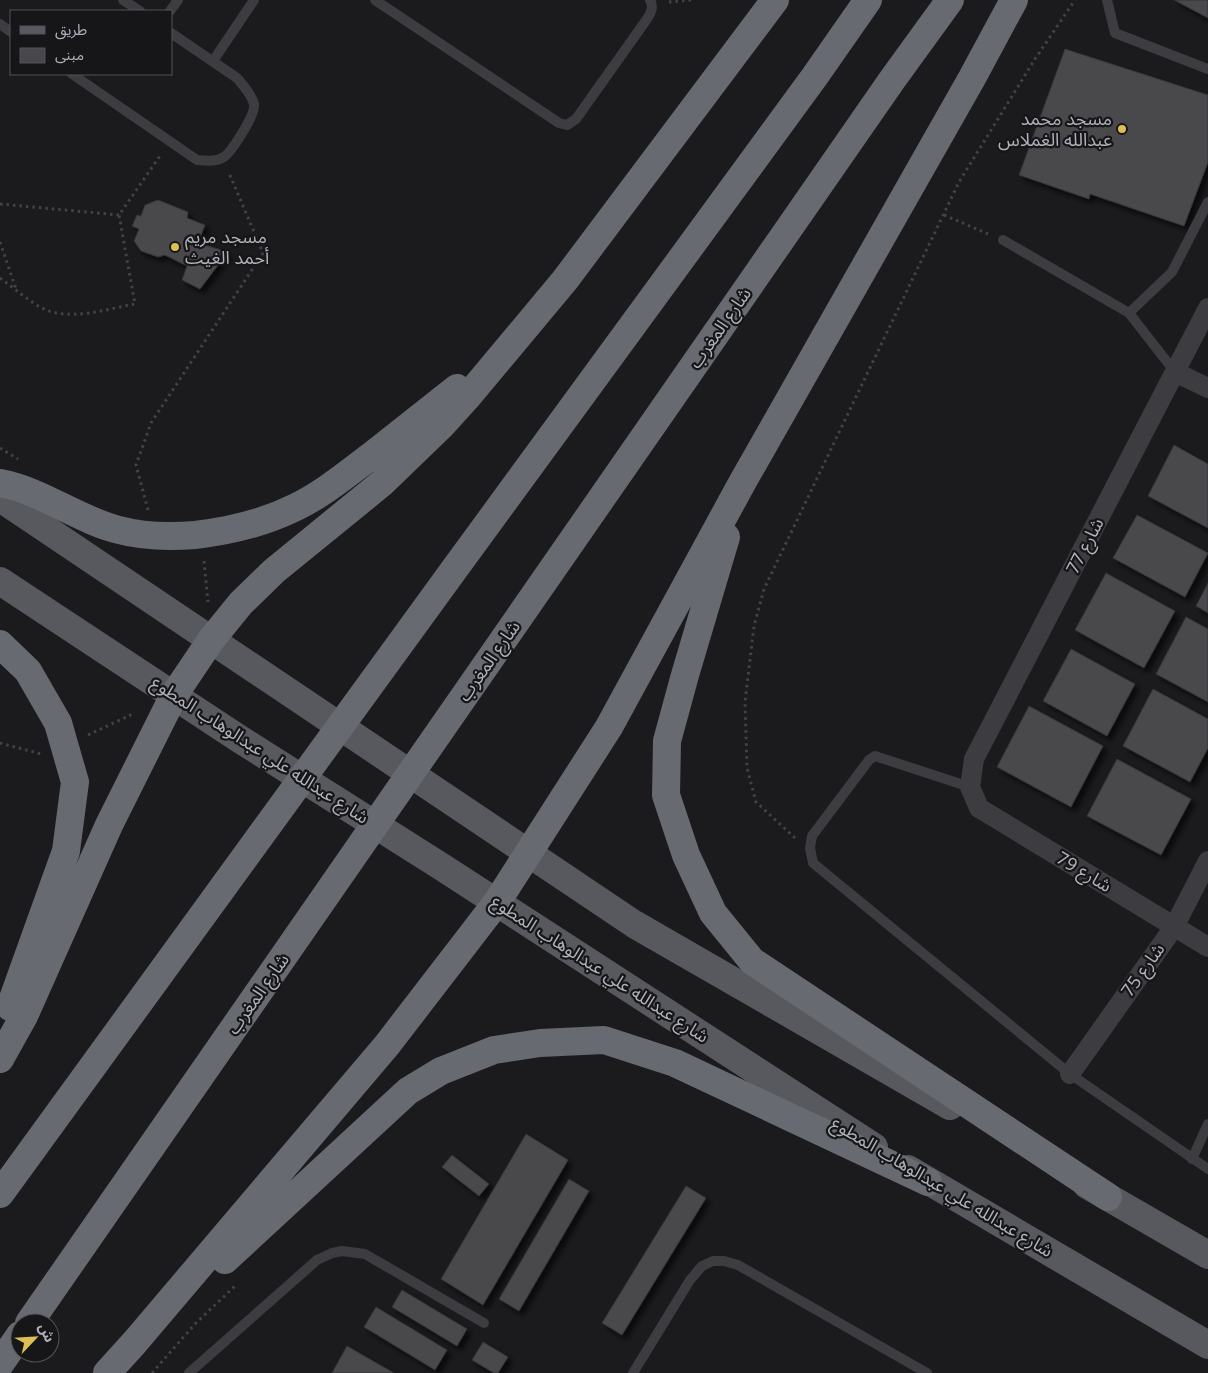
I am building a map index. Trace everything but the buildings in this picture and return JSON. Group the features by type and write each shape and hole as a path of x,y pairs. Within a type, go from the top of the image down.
{"highway":[{"path":"0,1059 24,1016 108,825 174,695 211,640 240,603 274,571 382,483 441,426 566,280 775,0"},
{"path":"0,1194 464,555 816,76 868,0"},
{"name":"شارع المغرب","path":"36,1313 886,88 950,0"},
{"path":"107,1373 387,1045 496,902 609,726 742,483 972,78 1014,0"},
{"path":"0,483 32,493 117,530 142,535 181,536 237,528 279,515 298,507 316,496 341,479 506,350"},
{"path":"742,483 667,740 666,795 686,855 713,913 752,961 1108,1198"},
{"path":"0,644 28,671 58,723 75,782 66,851 0,1034"},
{"path":"135,1342 408,1091 441,1071 494,1050 540,1043 604,1040 675,1062 928,1182"},
{"path":"0,1364 10,1350"}],"main road":[{"path":"0,498 634,924 1208,1255"},
{"name":"شارع عبدالله علي عبدالوهاب المطوع","path":"0,581 238,738 442,867 928,1182 1208,1345"}],"street":[{"name":"شارع 77","path":"970,787 974,760 1208,308"},
{"path":"1175,372 1208,388"},
{"name":"شارع 79","path":"970,787 979,808 1208,947"},
{"name":"شارع 75","path":"1070,1074 1174,927 1208,861"}],"lane":[{"path":"123,0 138,10"},
{"path":"213,61 254,0"},
{"path":"375,0 559,123 566,125 576,119 647,19 652,11 650,0"},
{"path":"1107,0 1115,33 1208,69"},
{"path":"73,75 197,160 206,161 222,158 228,153 252,116 254,105 238,78 172,34"},
{"path":"1129,313 1172,272 1208,202"},
{"path":"1003,240 1129,313 1175,372"},
{"path":"970,787 875,756 869,760 812,836 810,848 814,863 1070,1074 1208,1169"},
{"path":"1192,1159 1208,1124"},
{"path":"190,1373 317,1260 332,1253 342,1251 365,1254 484,1323"},
{"path":"633,1373 690,1280 702,1266 713,1261 724,1261 738,1265 927,1373"}],"path":[{"path":"810,848 790,835 756,802 747,768 745,702 754,626 764,589 960,182 1035,59 1075,0"},
{"path":"0,278 44,309 60,313 76,314 134,304 118,216 170,142"},
{"path":"148,510 136,465 151,423 263,253 222,158"},
{"path":"0,204 118,216"},
{"path":"944,215 1003,240"},
{"path":"0,242 16,289"},
{"path":"0,744 40,755 64,746 174,695"}],"place":[{"name":"مسجد محمد عبدالله الغملاس","path":"1122,129"},
{"name":"مسجد مريم أحمد الغيث","path":"175,247"}]}
